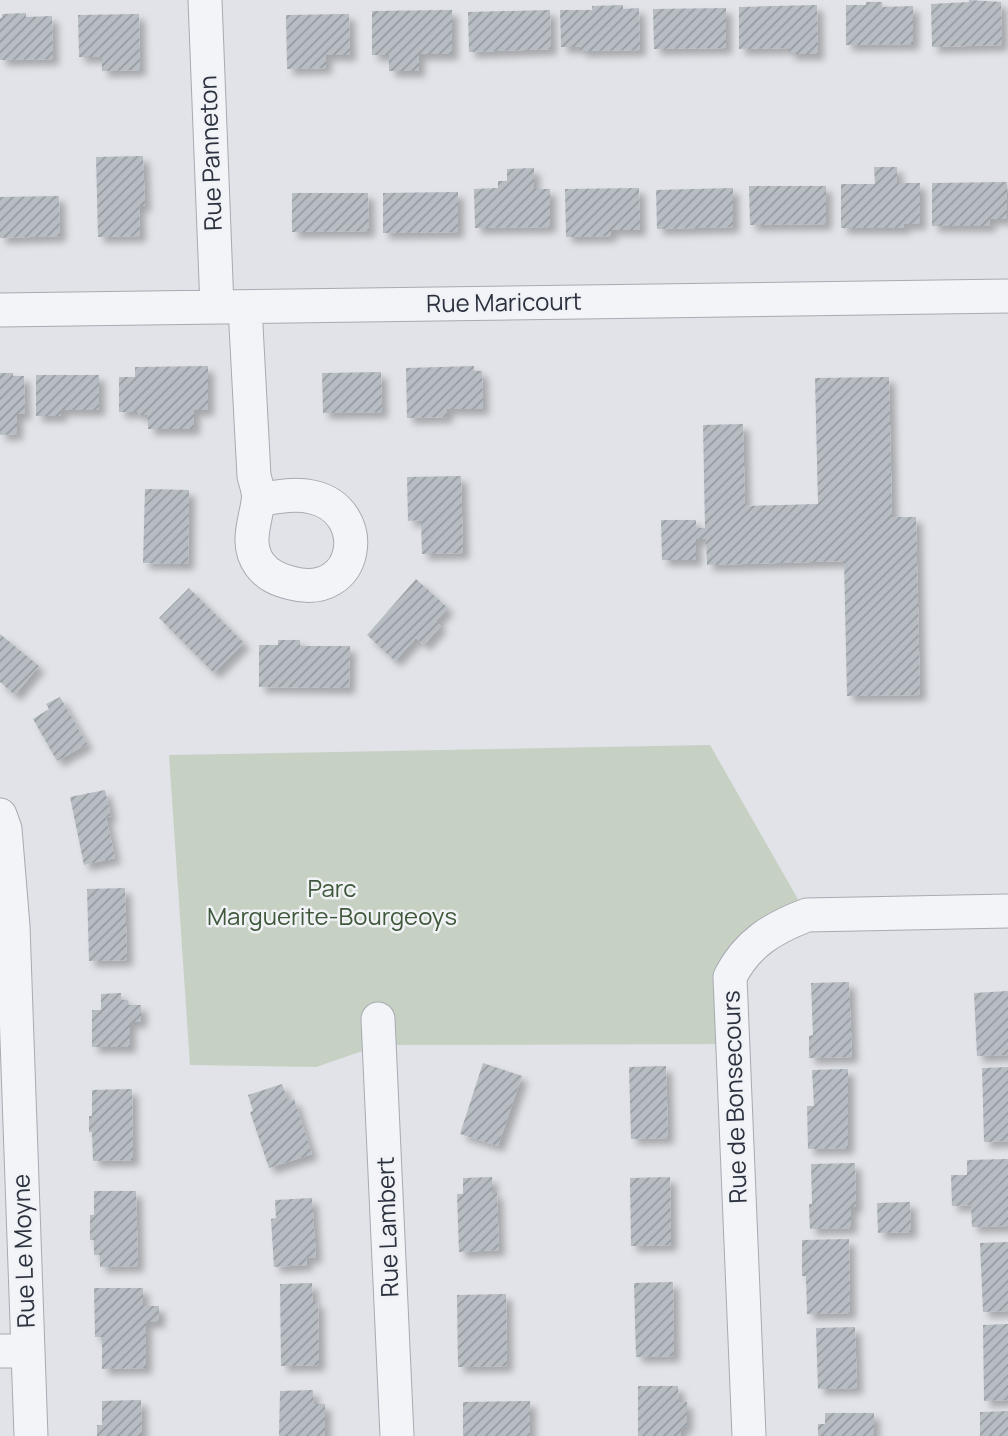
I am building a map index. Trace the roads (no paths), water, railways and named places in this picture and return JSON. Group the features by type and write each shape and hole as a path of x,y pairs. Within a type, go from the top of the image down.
{"street":[{"name":"Rue Panneton","path":"205,0 231,307 259,500"},
{"name":"Rue Maricourt","path":"0,310 1008,296"},
{"name":"Rue Le Moyne","path":"0,815 5,829 9,870 7,1004 14,1351 31,1436"},
{"name":"Rue de Bonsecours","path":"749,1436 730,977 753,943 778,926 807,915 1008,911"},
{"name":"Rue Lambert","path":"378,1019 397,1436"}],"park label":[{"name":"Parc Marguerite-Bourgeoys","path":"332,903"}]}
